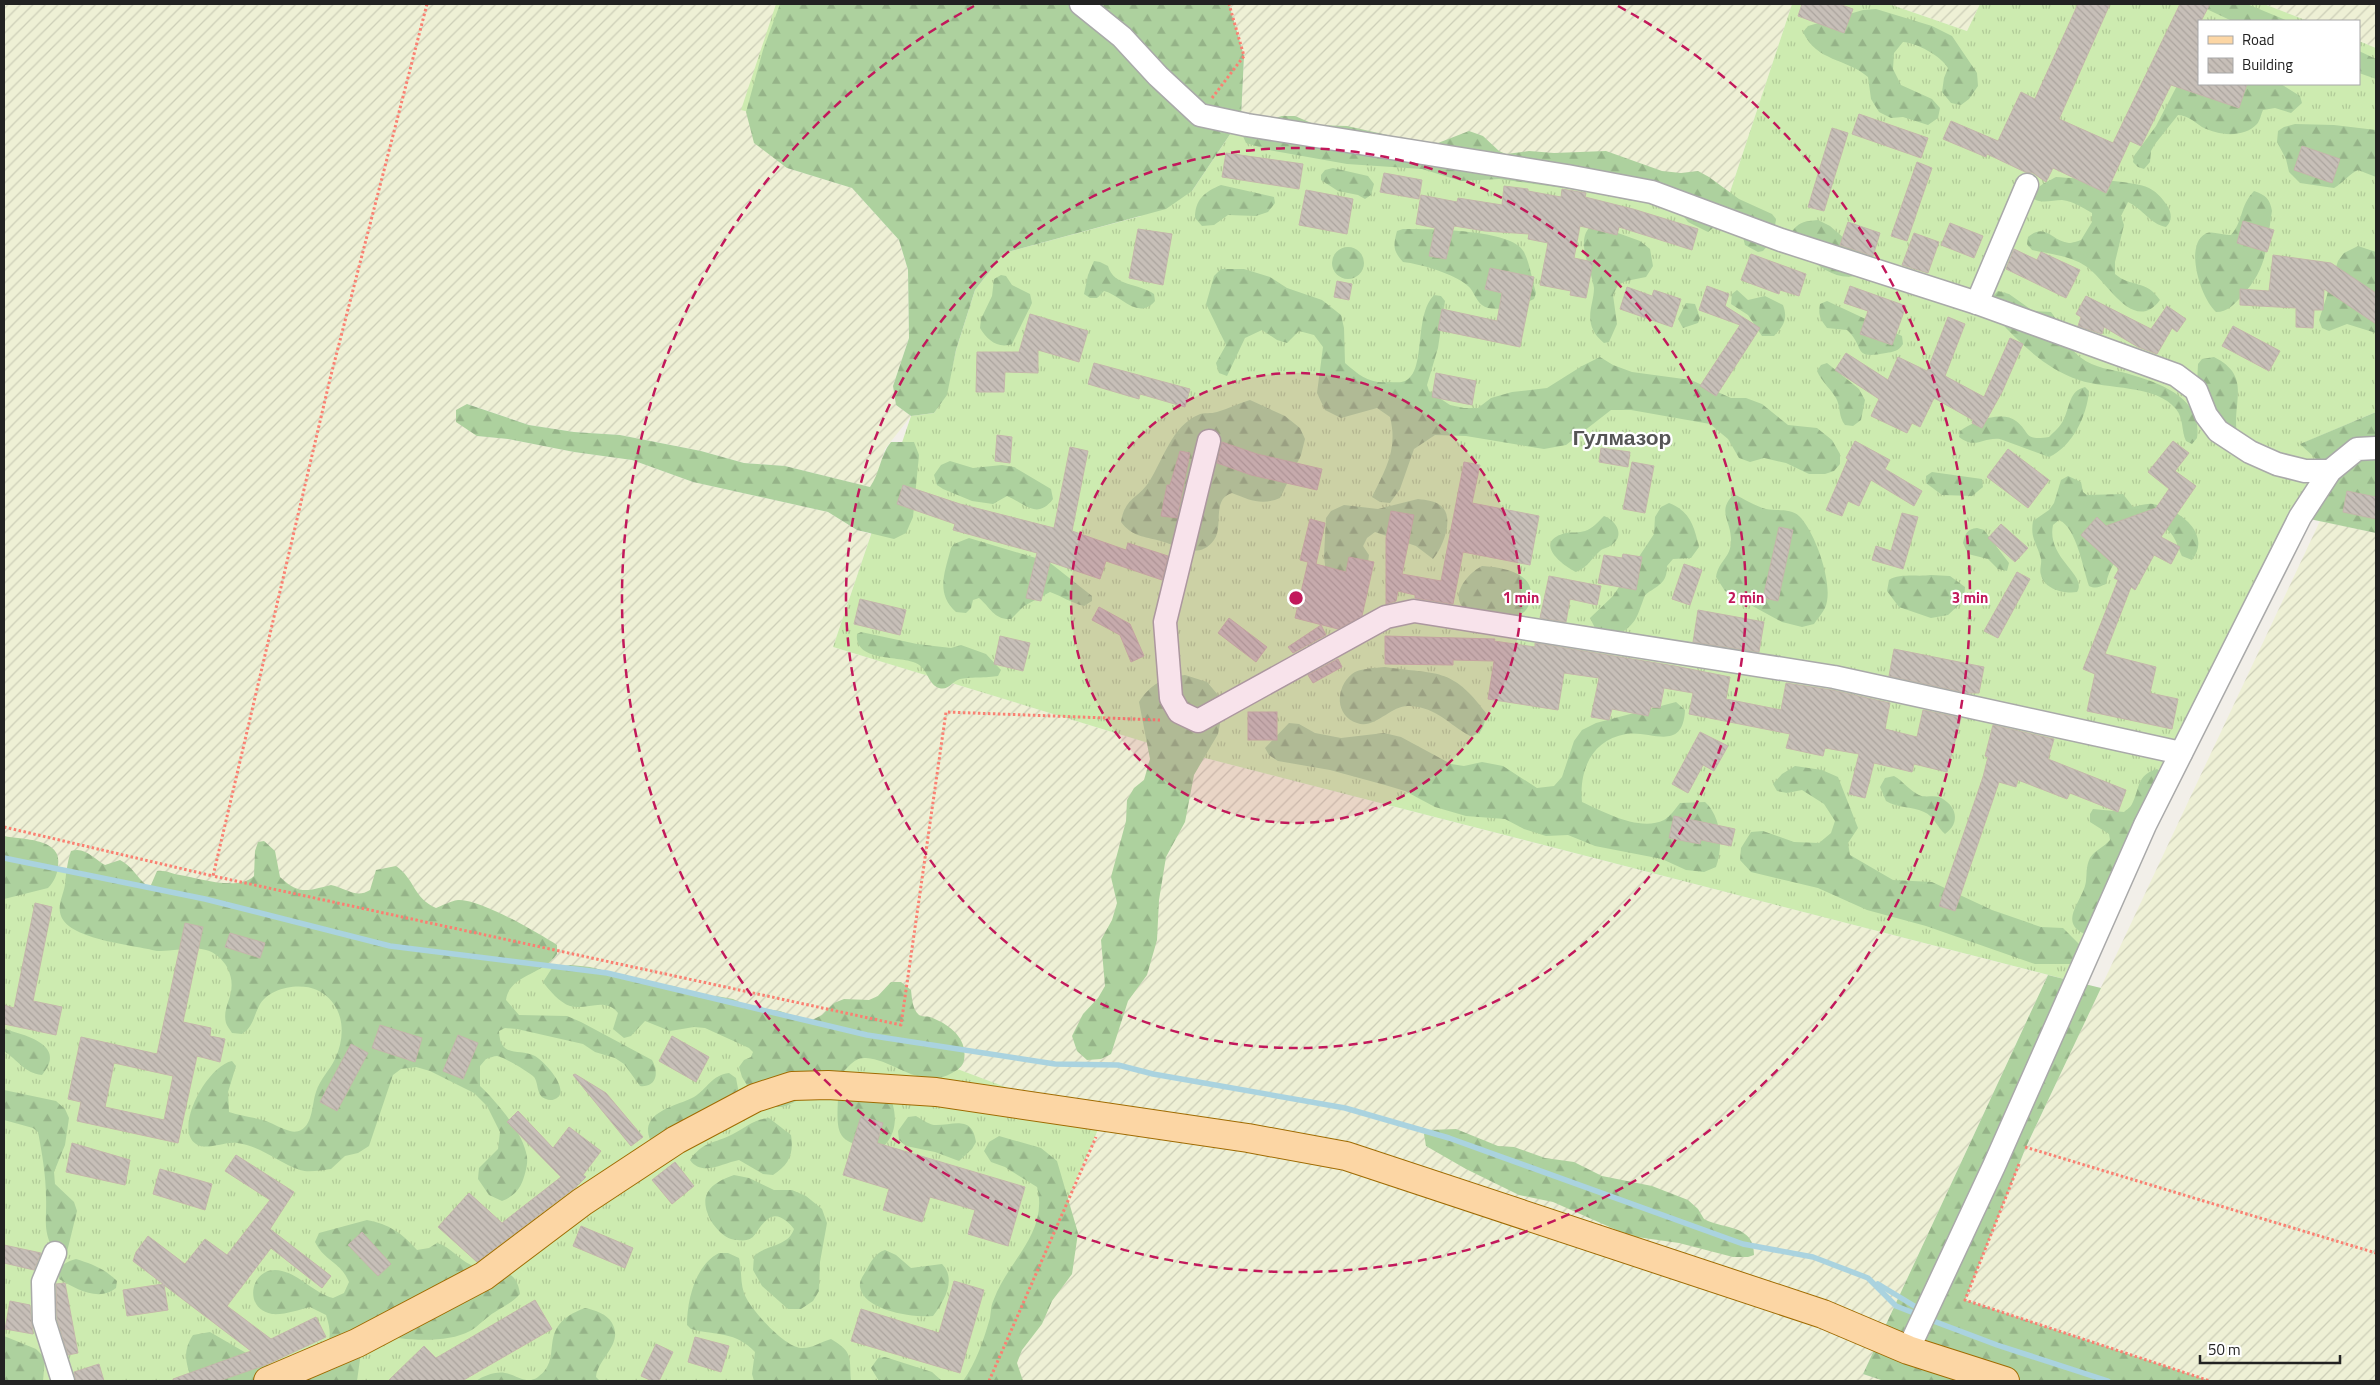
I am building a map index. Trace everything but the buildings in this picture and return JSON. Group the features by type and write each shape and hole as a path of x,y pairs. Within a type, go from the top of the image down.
{"main road":[{"path":"268,1381 357,1343 484,1276 590,1196 676,1140 755,1098 792,1086 828,1085 936,1092 1105,1116 1346,1156 1823,1314 1912,1341 2005,1381"}],"street":[{"path":"1081,4 1122,37 1158,76 1200,115 1652,192 1781,240 1977,303 2176,375 2196,390 2206,415 2218,431 2250,452 2278,464 2305,471 2330,471"},
{"path":"1977,303 2027,185"},
{"path":"1209,441 1165,622 1171,698 1179,712 1198,721 1386,617 1414,611 1834,677 2181,752"},
{"path":"1912,1341 1940,1286 2146,825 2300,517 2330,471 2357,449 2376,448"},
{"path":"55,1253 43,1282 44,1321 63,1381"}],"path":[{"path":"213,876 330,380 428,4"},
{"path":"1200,115 1244,56 1229,4"},
{"path":"4,828 213,876 901,1026 946,712 1198,721"},
{"path":"989,1381 1105,1116"},
{"path":"2210,1381 1965,1300 2026,1147 2376,1252"}],"green space":[{"path":"4,4 780,4 787,168 852,188 899,240 908,270 909,338 893,386 896,405 911,416 885,449 876,478 870,487 785,466 744,463 701,451 620,435 574,432 529,425 468,404 477,436 508,439 574,452 632,460 693,482 828,512 857,530 871,534 833,647 1158,746 2048,975 1863,1374 1884,1381 987,1381 1101,1123 867,1035 607,973 390,946 4,858"},
{"path":"776,4 1205,4 1192,191 1241,118 1728,198 1792,4 1889,4 1967,31 1980,4 2264,4 2305,20 2198,20 2198,85 2360,85 2360,41 2376,48 2376,412 2301,444 2330,471 2076,982 1158,746 833,647 911,416 934,413 946,395 956,350 975,290 1004,253 1141,216 741,110"},
{"path":"780,4 1229,4 1244,56 1241,118 1192,191 1166,209 1004,253 975,290 956,350 947,395 934,413 911,416 896,405 893,386 909,338 908,270 899,240 852,188 787,168 754,143 746,112 763,50"},
{"path":"1229,4 1792,4 1728,198 1241,118 1244,56"},
{"path":"1889,4 1980,4 1967,31"},
{"path":"2196,4 2247,4 2286,20 2230,20"},
{"path":"2264,4 2376,4 2376,48 2360,41 2360,20 2305,20"},
{"path":"1876,9 1932,26 1952,36 1977,73 1978,86 1969,99 1961,105 1951,103 1942,92 1948,68 1945,63 1928,51 1903,42 1894,53 1893,69 1901,85 1932,99 1940,108 1938,118 1928,125 1903,117 1891,118 1879,112 1871,99 1868,77 1851,66 1832,59 1816,49 1803,32 1808,26 1863,10"},
{"path":"2360,51 2376,59 2376,79 2360,73"},
{"path":"2192,57 2198,85 2283,85 2300,96 2302,103 2291,113 2275,108 2263,110 2257,124 2245,132 2237,134 2222,134 2208,130 2188,118 2178,115 2155,144 2151,151 2150,162 2144,169 2138,167 2133,162 2134,156 2156,126"},
{"path":"1282,116 1295,116 1316,125 1347,126 1410,140 1438,143 1469,131 1483,136 1499,151 1506,154 1529,151 1554,153 1606,151 1662,171 1681,173 1698,171 1739,199 1772,214 1776,219 1773,239 1763,251 1758,252 1745,245 1742,233 1718,224 1708,232 1688,222 1678,209 1658,199 1631,201 1598,193 1499,179 1461,181 1422,169 1347,164 1269,150 1246,143 1242,134"},
{"path":"2295,124 2334,125 2376,130 2376,177 2358,170 2334,188 2300,183 2289,172 2286,159 2277,142 2278,131"},
{"path":"1333,168 1368,176 1374,184 1371,195 1365,199 1358,195 1338,191 1321,180 1321,175 1325,170"},
{"path":"2056,177 2141,185 2155,192 2166,204 2171,218 2166,227 2155,223 2128,202 2121,216 2124,225 2115,262 2115,274 2127,281 2144,286 2155,293 2160,300 2150,309 2140,312 2131,309 2121,302 2095,274 2081,263 2032,250 2027,244 2028,237 2039,231 2063,242 2069,243 2081,240 2092,222 2092,213 2074,203 2062,200 2044,202 2034,199 2038,188"},
{"path":"1221,185 1274,197 1275,203 1268,212 1256,216 1228,215 1214,225 1202,226 1195,218 1199,201 1205,194"},
{"path":"2254,191 2267,198 2272,211 2267,247 2261,267 2250,286 2233,305 2220,312 2216,312 2210,305 2200,285 2195,261 2196,249 2199,240 2205,234 2231,235 2238,224 2249,197"},
{"path":"1818,220 1830,226 1874,264 1863,273 1851,277 1840,276 1817,264 1806,255 1790,235 1795,227 1802,223"},
{"path":"1593,224 1640,241 1650,249 1653,266 1646,277 1626,281 1618,285 1613,295 1617,324 1609,342 1604,343 1594,332 1590,319 1594,288 1585,254 1584,238 1587,230"},
{"path":"1403,229 1468,232 1504,239 1517,244 1524,252 1528,262 1536,293 1534,299 1500,309 1487,308 1478,301 1470,288 1455,277 1428,267 1403,262 1397,255 1395,244 1397,231"},
{"path":"2358,246 2376,252 2376,333 2347,324 2329,331 2322,328 2319,320 2338,261 2344,253"},
{"path":"1348,247 1360,251 1364,263 1360,275 1348,279 1336,275 1332,263 1336,251"},
{"path":"1094,261 1108,266 1111,273 1121,281 1148,290 1154,294 1155,301 1149,306 1136,308 1104,291 1097,298 1090,298 1084,294 1088,275"},
{"path":"1221,269 1244,269 1270,277 1287,288 1322,300 1341,315 1344,328 1345,363 1360,375 1376,382 1402,382 1412,375 1416,366 1421,329 1428,305 1434,295 1441,296 1445,301 1438,348 1427,385 1429,391 1450,405 1478,408 1491,398 1512,392 1547,388 1600,357 1613,365 1632,372 1691,380 1731,398 1746,398 1762,404 1788,425 1817,428 1832,440 1840,454 1840,464 1834,471 1825,474 1809,474 1786,463 1764,458 1750,462 1739,458 1728,439 1710,424 1631,410 1611,410 1566,445 1544,449 1466,436 1435,435 1414,449 1400,489 1390,503 1380,502 1372,497 1392,449 1393,439 1390,417 1377,408 1341,418 1325,410 1317,393 1323,347 1314,335 1299,331 1287,343 1277,340 1262,330 1245,338 1227,376 1219,373 1216,363 1226,345 1206,304 1214,276"},
{"path":"1001,275 1006,276 1012,285 1030,294 1032,303 1012,344 1007,345 993,342 980,328 981,319 992,296 994,279"},
{"path":"1737,290 1748,300 1765,296 1783,305 1784,322 1774,336 1762,336 1748,315 1731,304 1732,294"},
{"path":"1998,291 2009,294 2033,311 2051,312 2071,347 2086,361 2154,382 2177,394 2193,412 2197,424 2197,438 2192,444 2186,441 2179,413 2167,401 2156,395 2144,391 2079,380 2053,368 2038,357 2011,333 1997,316 1991,298"},
{"path":"1827,301 1902,336 1903,344 1898,350 1891,352 1875,355 1863,353 1847,330 1827,328 1820,317 1819,308 1820,304"},
{"path":"1686,303 1695,304 1700,318 1698,323 1683,328 1678,319"},
{"path":"2214,357 2234,373 2237,382 2236,425 2238,437 2234,442 2197,385 2198,364 2202,359"},
{"path":"1827,363 1859,389 1865,400 1861,420 1853,426 1845,425 1841,418 1836,398 1817,371 1821,365"},
{"path":"2085,387 2089,391 2088,401 2077,430 2065,446 2049,457 2000,439 1970,443 1959,437 1960,431 1972,424 1995,417 2003,417 2016,421 2031,437 2049,437 2063,422 2073,395"},
{"path":"1250,400 1285,416 1300,428 1305,439 1301,455 1280,498 1261,502 1232,493 1226,496 1220,507 1217,534 1208,546 1201,550 1187,550 1141,536 1125,527 1121,522 1126,508 1145,488 1169,444 1181,427 1200,414 1217,412"},
{"path":"467,404 529,425 574,432 620,435 701,451 744,463 785,466 870,487 884,453 891,442 914,442 919,455 913,517 906,533 894,539 857,530 828,512 693,482 632,460 574,452 508,439 477,436 456,422 456,410"},
{"path":"2376,412 2376,533 2300,517 2329,471 2300,444"},
{"path":"950,461 973,468 1002,465 1014,467 1051,489 1053,499 1042,509 1031,508 1007,496 993,504 972,501 937,485 934,475 941,465"},
{"path":"1932,472 1982,479 1983,487 1972,496 1942,495 1926,483 1926,476"},
{"path":"2068,476 2081,482 2083,492 2087,495 2123,494 2133,507 2153,504 2162,506 2181,516 2195,531 2198,540 2197,550 2192,560 2182,556 2171,534 2159,525 2133,543 2119,557 2113,565 2106,584 2091,587 2089,586 2075,540 2065,524 2059,520 2053,525 2052,537 2055,547 2077,579 2079,586 2077,592 2061,591 2051,587 2043,580 2040,573 2041,559 2033,537 2032,527 2033,521 2049,510 2054,503 2061,480"},
{"path":"1734,494 1766,509 1796,513 1805,523 1822,560 1827,587 1825,608 1814,624 1802,627 1782,622 1725,591 1716,577 1720,566 1730,550 1731,538 1725,510 1726,505"},
{"path":"1418,499 1438,504 1446,513 1447,527 1443,542 1433,559 1416,546 1375,532 1367,538 1363,546 1369,555 1363,598 1327,583 1324,556 1326,518 1331,511 1344,505 1378,509"},
{"path":"1669,503 1682,510 1690,520 1699,547 1691,558 1673,559 1667,566 1667,572 1663,580 1645,595 1640,610 1631,625 1612,638 1596,630 1590,618 1613,596 1654,534 1655,517 1661,507"},
{"path":"1604,516 1616,525 1619,534 1615,542 1601,550 1576,572 1563,564 1550,547 1551,541 1566,533 1588,530"},
{"path":"2320,521 2376,533 2376,1381 2210,1381 1965,1300 2026,1147"},
{"path":"1977,528 1984,530 2009,563 2007,571 1998,569 1988,559 1968,554 1963,543 1965,537 1967,532"},
{"path":"969,538 1049,562 1092,596 1092,601 1084,606 1050,592 1024,606 1011,619 1001,618 993,613 979,598 973,600 971,608 966,613 956,612 946,597 943,582 944,574 951,548 954,544"},
{"path":"1482,566 1508,570 1516,573 1528,583 1531,591 1530,603 1525,611 1511,619 1505,619 1470,612 1461,605 1459,592 1462,586 1471,574"},
{"path":"1931,575 1950,576 1965,587 1964,600 1948,615 1931,618 1899,607 1887,591 1889,580 1893,578"},
{"path":"861,632 917,644 951,648 961,645 986,654 1001,670 998,676 960,679 942,689 932,683 918,664 906,660 878,656 862,649 858,643 857,634"},
{"path":"1385,667 1442,675 1463,687 1486,713 1481,731 1470,736 1435,713 1420,707 1410,706 1403,706 1370,723 1357,723 1350,719 1341,708 1340,701 1340,694 1346,680 1355,672"},
{"path":"1185,675 1207,682 1224,702 1218,734 1194,775 1185,822 1166,857 1159,900 1157,940 1147,975 1128,1001 1111,1054 1101,1059 1087,1060 1077,1051 1072,1036 1083,1014 1098,998 1105,986 1101,940 1112,920 1117,903 1111,877 1126,821 1127,800 1134,788 1144,780 1150,759 1139,702 1158,683"},
{"path":"1676,702 1685,710 1683,723 1678,731 1672,735 1664,737 1626,734 1614,737 1596,750 1585,768 1582,802 1622,819 1644,824 1664,820 1671,815 1680,803 1705,802 1711,808 1718,824 1720,851 1716,867 1704,872 1686,870 1662,859 1595,846 1568,835 1546,836 1524,829 1505,819 1466,816 1435,807 1405,791 1385,785 1330,770 1278,761 1269,755 1265,748 1289,723 1299,724 1315,733 1341,738 1384,733 1401,737 1451,764 1464,766 1482,762 1503,766 1537,788 1554,786 1562,777 1574,741 1582,730 1596,723"},
{"path":"1795,766 1822,770 1838,777 1858,828 1848,843 1850,855 1893,880 1932,882 1992,910 2041,927 2063,928 2080,945 2072,964 2035,964 1926,926 1867,910 1818,888 1751,872 1740,860 1741,848 1751,832 1763,831 1794,842 1819,843 1831,833 1835,821 1824,804 1802,790 1787,793 1777,791 1773,784 1782,774"},
{"path":"2157,769 2161,772 2085,934 2077,929 2072,917 2084,888 2090,858 2110,840 2109,834 2090,822 2090,814 2093,809 2124,812 2135,798 2145,775"},
{"path":"1894,776 1919,795 1934,796 1945,800 1955,814 1955,820 1950,830 1945,834 1927,814 1886,801 1880,787 1885,778"},
{"path":"4,836 40,842 54,850 58,857 58,870 54,881 48,888 4,899"},
{"path":"264,841 275,851 280,877 298,889 309,890 331,885 355,893 365,892 370,890 376,870 396,866 407,877 418,894 428,904 436,908 458,900 480,904 508,917 557,945 557,954 551,961 513,985 508,992 506,1000 519,1015 567,1016 652,1060 656,1074 653,1082 646,1086 640,1086 624,1064 615,1058 595,1052 583,1044 517,1029 505,1028 499,1031 503,1046 511,1051 535,1056 549,1069 560,1088 560,1094 557,1098 547,1100 539,1093 534,1077 505,1059 497,1056 493,1057 486,1059 480,1066 480,1086 502,1109 521,1138 527,1157 523,1180 512,1195 502,1201 489,1195 478,1179 479,1168 498,1149 500,1132 487,1106 474,1093 430,1071 416,1067 401,1069 393,1075 369,1146 358,1153 345,1156 331,1169 300,1170 262,1151 237,1143 205,1147 196,1144 190,1136 188,1125 196,1099 213,1074 222,1065 232,1061 236,1066 228,1092 229,1112 266,1121 296,1132 305,1127 310,1118 318,1087 333,1063 339,1049 342,1030 338,1011 326,996 317,990 302,987 285,988 269,995 263,1000 246,1031 242,1034 232,1033 226,1024 225,1016 232,984 227,967 216,954 200,949 157,951 119,944 77,931 67,924 61,916 60,908 66,873 71,851 81,850 105,865 120,860 124,862 146,885 151,885 157,871 219,883 239,883 254,876 255,851 258,842"},
{"path":"4,857 205,899 390,946 607,973 867,1035 1101,1123 987,1381 4,1381"},
{"path":"571,965 590,967 661,985 674,986 700,998 716,996 733,999 750,1007 780,1011 804,1020 812,1020 822,1015 834,1003 844,999 869,1000 878,996 891,982 901,982 911,990 914,1007 919,1015 937,1020 956,1033 963,1045 963,1062 960,1068 952,1073 941,1078 930,1079 919,1077 877,1060 861,1058 854,1061 834,1079 786,1106 772,1107 759,1105 742,1077 739,1067 744,1060 751,1057 753,1052 749,1048 705,1028 694,1027 670,1031 645,1021 631,1036 624,1038 613,1029 618,1013 613,1008 607,1005 570,1006 559,999 543,982 552,968"},
{"path":"2048,975 2101,988 2026,1147 1965,1300 2210,1381 1884,1381 1863,1374"},
{"path":"4,1029 32,1038 47,1049 50,1056 49,1065 42,1075 30,1072 4,1051"},
{"path":"729,1073 736,1078 739,1094 654,1148 648,1129 650,1122 658,1113 694,1097 718,1076"},
{"path":"4,1090 56,1101 65,1109 69,1118 65,1145 54,1172 55,1184 74,1202 77,1211 67,1252 55,1253 48,1238 45,1173 38,1132 33,1128 4,1120"},
{"path":"838,1098 892,1102 895,1116 894,1129 884,1146 878,1151 848,1141 843,1136 839,1131"},
{"path":"916,1116 934,1125 960,1123 966,1125 974,1133 976,1142 972,1149 959,1161 935,1152 906,1146 899,1140 898,1131 908,1117"},
{"path":"769,1118 791,1135 792,1142 791,1153 787,1163 773,1175 763,1174 739,1160 713,1168 700,1168 690,1160 704,1146 733,1134 754,1122"},
{"path":"1456,1129 1498,1146 1514,1147 1545,1158 1574,1162 1602,1176 1652,1186 1688,1200 1698,1209 1704,1219 1744,1233 1753,1245 1754,1255 1733,1257 1679,1243 1630,1236 1553,1202 1519,1195 1466,1169 1426,1146 1424,1134 1429,1130"},
{"path":"999,1136 1041,1148 1057,1161 1078,1233 1072,1274 1052,1301 1042,1324 1022,1350 1017,1363 1023,1381 963,1381 976,1359 1000,1285 1025,1246 1037,1218 1039,1203 1037,1187 1005,1167 991,1162 984,1151 989,1142"},
{"path":"734,1175 749,1178 774,1190 792,1190 806,1196 822,1209 827,1223 820,1262 819,1291 813,1301 801,1309 788,1309 762,1286 753,1270 754,1256 782,1242 791,1235 794,1229 789,1223 779,1217 771,1217 754,1236 746,1240 740,1240 731,1239 723,1235 708,1215 705,1199 707,1193 717,1183"},
{"path":"367,1220 395,1230 417,1250 429,1248 437,1243 446,1247 471,1265 508,1273 518,1284 520,1294 473,1329 460,1335 425,1340 378,1335 362,1345 357,1381 307,1381 303,1369 323,1351 329,1340 330,1333 326,1315 310,1307 272,1314 262,1310 256,1304 253,1296 254,1288 257,1280 271,1270 289,1273 326,1296 333,1298 344,1293 349,1282 337,1265 323,1254 315,1242 319,1233"},
{"path":"885,1250 896,1255 911,1268 942,1264 946,1270 949,1283 945,1297 933,1316 914,1316 891,1311 870,1302 864,1295 860,1282 870,1263 879,1253"},
{"path":"719,1253 728,1253 739,1258 741,1280 747,1300 768,1326 786,1341 794,1346 805,1348 831,1339 844,1348 849,1356 851,1381 754,1381 752,1374 755,1352 748,1345 726,1335 691,1329 687,1325 687,1316 694,1284 704,1266"},
{"path":"76,1259 108,1273 117,1281 116,1288 102,1294 95,1294 80,1290 59,1279 58,1273 63,1265"},
{"path":"585,1308 597,1311 607,1317 615,1331 613,1344 598,1370 596,1377 600,1381 476,1381 498,1373 509,1374 526,1380 538,1377 546,1369 550,1360 552,1342 560,1324 569,1316"},
{"path":"210,1332 286,1376 288,1381 192,1381 186,1358 187,1347 193,1335"},
{"path":"4,1336 36,1349 45,1358 43,1381 4,1381"},
{"path":"885,1357 932,1372 942,1381 879,1381 871,1368 878,1358"}],"waterway":[{"path":"4,858 205,899 390,946 607,973 867,1035 1055,1064 1118,1065 1153,1074 1345,1108 1449,1138 1743,1244 1813,1257 1868,1278 1896,1306 1919,1315"},
{"path":"1878,1284 1921,1310"},
{"path":"1928,1319 1997,1345 2108,1381"}],"district":[{"name":"Гулмазор","path":"1622,438"}]}
